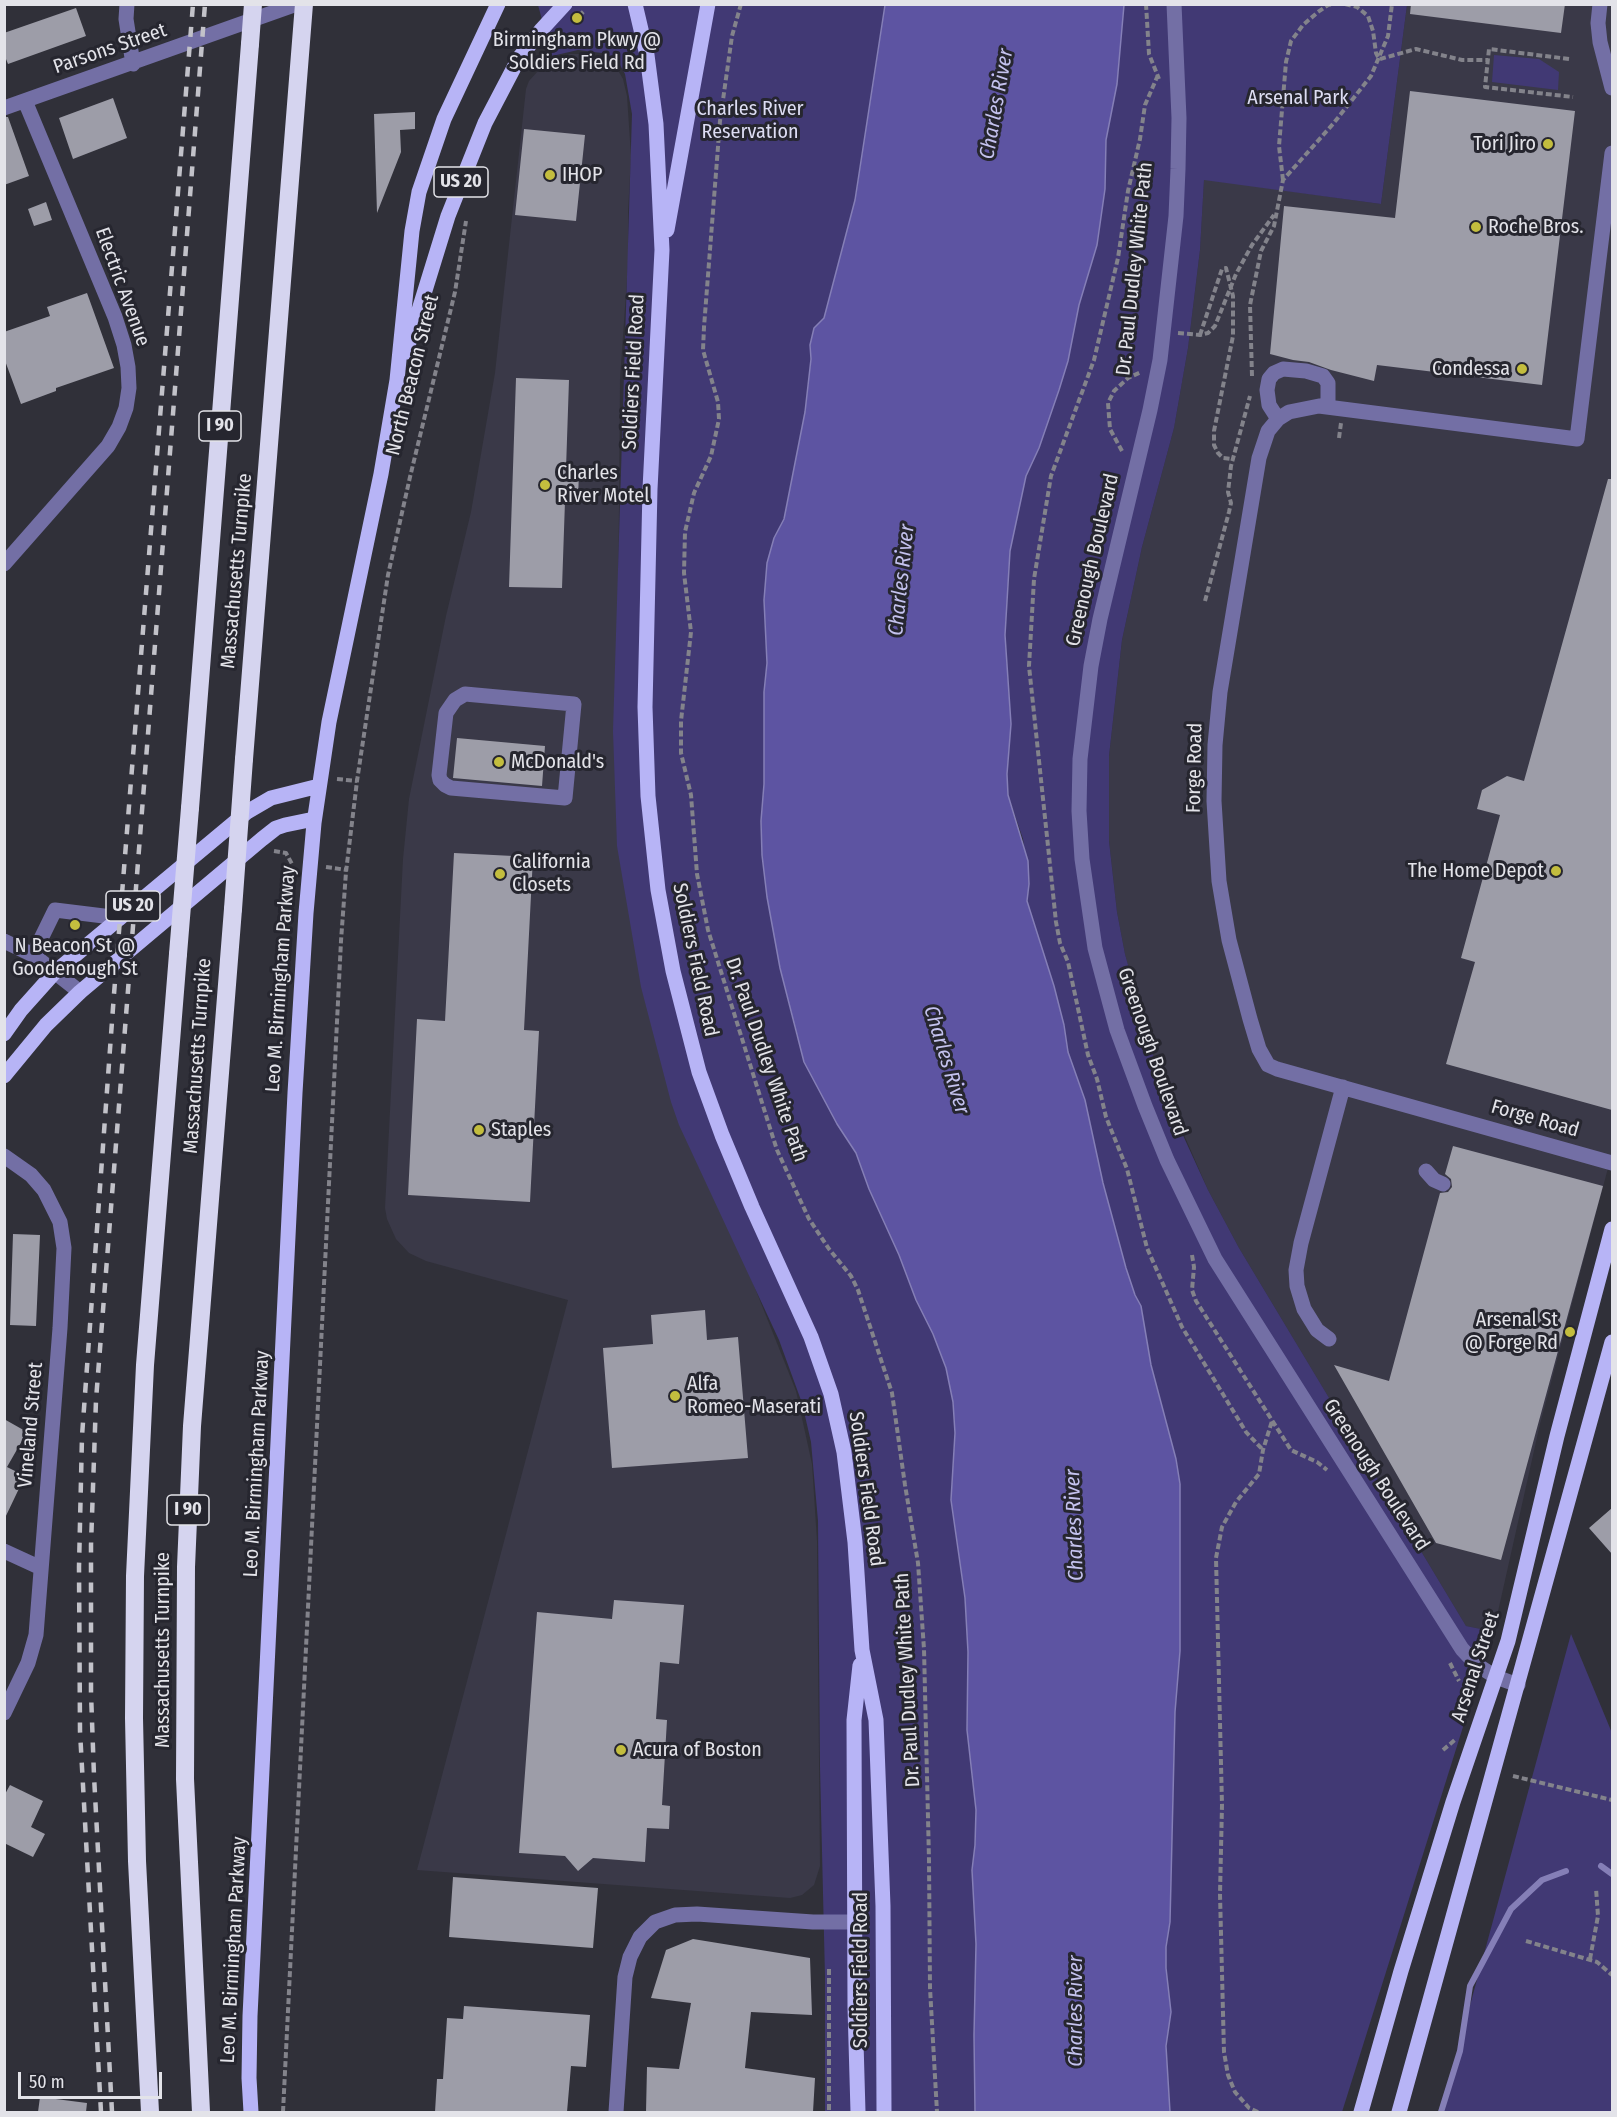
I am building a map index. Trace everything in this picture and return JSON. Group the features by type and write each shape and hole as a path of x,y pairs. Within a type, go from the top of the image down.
{"highway":[{"name":"Massachusetts Turnpike","path":"150,2112 137,1851 134,1718 135,1576 145,1365 253,4"},
{"name":"Massachusetts Turnpike","path":"201,2112 184,1709 186,1567 192,1426 304,4"}],"main road":[{"name":"North Beacon Street","path":"314,819 329,722 379,484 397,380 412,231 419,192 444,119 498,4"},
{"name":"North Beacon Street","path":"397,380 448,216 485,123 519,58 565,4"},
{"name":"Soldiers Field Road","path":"635,4 647,55 656,124 662,250 650,489 645,707 648,796 658,890 673,971 706,1093 752,1207 811,1337 831,1394 844,1452 852,1509 862,1650 876,1720 883,1906 884,2112"},
{"name":"Soldiers Field Road","path":"662,250 708,4"},
{"name":"US 20","path":"4,1034 21,1010 55,972 251,809 272,798 319,786"},
{"name":"US 20","path":"4,1076 46,1025 80,992 272,831 285,825 314,819"},
{"name":"Leo M. Birmingham Parkway","path":"251,2112 249,2058 296,1082 314,819"},
{"name":"Arsenal Street","path":"1361,2112 1406,1954 1453,1802 1515,1615 1557,1436 1612,1229"},
{"path":"1400,2112 1612,1342"},
{"name":"Soldiers Field Road","path":"858,2112 855,2042 854,1720 862,1650"},
{"path":"848,2112 855,2042"}],"street":[{"path":"127,4 126,20 133,64"},
{"name":"Parsons Street","path":"4,108 297,4"},
{"name":"Greenough Boulevard","path":"1174,4 1179,169 1162,342 1150,410 1100,619 1091,666 1080,759 1079,811 1082,860 1095,948 1118,1030 1145,1106 1167,1160 1215,1259 1456,1639 1477,1665 1496,1677 1518,1685"},
{"path":"1600,4 1598,23 1600,42 1612,88"},
{"name":"Electric Avenue","path":"4,564 108,446 122,418 129,388 128,367 115,317 94,282 25,101"},
{"path":"1328,406 1328,383 1323,376 1306,371 1283,369 1274,373 1269,379 1267,390 1269,405 1278,419 1296,410 1312,406 1328,406 1577,439 1612,153"},
{"name":"Forge Road","path":"1278,419 1268,431 1262,447 1220,692 1214,771 1217,863 1229,940 1250,1019 1266,1062 1277,1070 1612,1163"},
{"path":"465,694 574,704 565,798 451,788 440,780 446,712 455,700 465,694"},
{"path":"33,955 55,910 120,918"},
{"path":"4,941 33,955 80,992"},
{"path":"1329,1339 1317,1330 1304,1309 1296,1286 1296,1270 1343,1088"},
{"name":"Vineland Street","path":"4,1156 31,1175 44,1190 57,1213 64,1239 60,1328 36,1635 32,1654 4,1713"},
{"path":"1426,1171 1434,1180 1443,1184"},
{"path":"4,1551 41,1568"},
{"path":"616,2112 625,1977 635,1947 647,1929 655,1922 675,1915 697,1914 813,1922 855,1922"}],"path":[{"name":"Dr. Paul Dudley White Path","path":"741,4 732,36 720,121 704,327 703,350 718,402 719,419 711,456 694,493 685,532 684,573 691,632 680,746 693,809 701,900 723,984 768,1125 809,1219 819,1237 851,1276 858,1290 892,1392 904,1485 918,1563 924,1650 930,1860 930,1988 937,2112"},
{"path":"1146,4 1149,54 1162,87"},
{"path":"1252,380 1250,305 1261,250 1274,226 1283,180 1279,147 1286,62 1291,41 1303,25 1326,5 1333,4"},
{"path":"1345,4 1358,7 1368,16 1376,53 1380,59"},
{"path":"1283,180 1362,90 1380,59 1388,36 1392,4"},
{"path":"577,18 585,10"},
{"path":"1380,59 1416,49 1462,60 1488,60"},
{"path":"1569,59 1489,49 1485,87 1573,97"},
{"path":"1158,75 1145,105 1118,258 1094,360 1051,476 1034,579 1029,666 1056,922 1082,1017 1088,1055 1097,1079 1106,1117 1127,1168 1147,1248 1182,1327 1246,1432 1263,1450"},
{"name":"North Beacon Street","path":"346,870 357,781 393,551 455,292 468,211"},
{"path":"1176,333 1200,335 1208,333 1215,326 1236,274 1252,245 1276,212"},
{"path":"1200,335 1222,269 1226,268 1234,305 1233,336 1214,431 1214,445 1223,458 1232,459"},
{"name":"Dr. Paul Dudley White Path","path":"1138,381 1142,363"},
{"path":"1123,452 1110,429 1108,403 1114,391 1128,378 1140,372"},
{"path":"1205,601 1231,503 1228,492 1232,459 1250,391"},
{"path":"1339,438 1341,422"},
{"path":"1121,460 1125,442"},
{"path":"333,778 357,781"},
{"path":"268,854 276,850 284,851 290,857 292,864"},
{"path":"283,2112 346,870 322,867"},
{"path":"1190,1251 1194,1267 1192,1290 1196,1301 1291,1450 1317,1462 1331,1476"},
{"path":"1258,2112 1249,2108 1235,2092 1228,2075 1224,2052 1220,1894 1222,1805 1216,1558 1222,1527 1236,1502 1259,1474 1263,1450 1272,1421"},
{"path":"1449,1661 1459,1681"},
{"path":"1513,1776 1612,1800"},
{"path":"1590,1959 1598,1916 1596,1888"},
{"path":"1526,1941 1590,1959 1603,1966 1612,1975"},
{"path":"829,1970 829,2112"}],"shaded area":[{"path":"1407,5 1612,5 1612,1153 1540,1424 1497,1616 1486,1630 1466,1626 1239,1248 1208,1190 1159,1077 1148,1042 1125,954 1117,912 1109,841 1109,756 1122,640 1142,547 1174,428 1188,348 1200,250 1204,179 1381,204"},
{"path":"570,54 587,54 603,59 616,67 623,79 627,96 631,156 628,264 620,379 618,632 743,1258 796,1391 812,1464 817,1541 820,1866 814,1885 802,1895 790,1898 417,1870 568,1300 426,1261 409,1253 396,1239 385,1208 403,859 409,799 446,616 471,512 495,373 526,89 529,81 538,71 551,62"}],"green space":[{"name":"Charles River Reservation","path":"538,5 885,5 855,200 824,318 814,328 810,344 811,359 805,412 784,519 774,538 764,600 767,663 764,692 762,855 780,968 797,1037 837,1124 856,1153 916,1300 933,1334 946,1368 953,1402 955,1433 951,1500 965,1598 968,1652 967,1730 976,1810 972,1870 976,1944 975,2112 825,2112 818,1521 811,1442 802,1403 779,1340 679,1125 671,1102 641,987 617,846 613,731 632,114 625,74 620,65 602,53 578,50 552,56"},
{"name":"Arsenal Park","path":"1124,5 1407,5 1381,204 1204,180 1200,250 1188,348 1174,428 1142,547 1122,640 1109,756 1109,841 1117,912 1125,954 1159,1077 1181,1131 1208,1190 1239,1248 1466,1626 1486,1630 1468,1711 1342,2112 1170,2112 1166,2046 1171,2012 1166,1947 1170,1922 1175,1712 1180,1651 1180,1484 1176,1459 1151,1365 1141,1306 1126,1268 1103,1183 1085,1100 1068,1052 1054,986 1027,901 1029,884 1023,839 1008,795 1007,774 1011,724 1005,635 1010,551 1026,476 1039,448 1068,361 1079,305 1097,245 1105,189 1106,140 1117,84"},
{"path":"1494,55 1539,59 1559,72 1558,90 1492,82"},
{"path":"1571,1634 1612,1733 1612,2112 1441,2112"}],"water":[{"name":"Charles River","path":"885,5 1124,5 1117,84 1106,140 1105,189 1097,245 1079,305 1068,361 1039,448 1026,476 1010,551 1005,635 1011,724 1007,774 1008,795 1028,861 1027,901 1054,986 1068,1052 1085,1100 1103,1183 1126,1268 1141,1306 1151,1365 1176,1459 1180,1484 1180,1651 1175,1712 1170,1922 1166,1947 1171,2012 1166,2046 1170,2112 975,2112 976,1944 972,1870 976,1810 967,1730 968,1652 965,1598 951,1500 955,1433 953,1402 946,1368 933,1334 916,1300 856,1153 837,1124 804,1062 780,968 767,897 761,821 764,784 764,692 767,663 764,600 767,563 774,538 784,519 805,412 811,359 810,345 814,328 824,318 855,200"}],"building":[{"path":"1411,4 1565,4 1561,33 1410,14"},
{"path":"76,8 86,36 8,64 4,54 4,33"},
{"path":"1410,91 1575,111 1542,385 1377,365 1374,381 1309,362 1270,354 1284,206 1395,218"},
{"path":"113,98 127,138 73,159 59,118"},
{"path":"415,112 415,129 400,130 401,152 377,213 374,114"},
{"path":"4,117 8,117 29,176 4,185"},
{"name":"IHOP","path":"524,129 585,135 576,221 515,215"},
{"path":"46,202 52,220 34,226 28,209"},
{"path":"87,293 114,368 56,388 56,391 21,404 4,358 4,332 50,316 47,307"},
{"name":"Charles River Motel","path":"516,378 569,380 566,469 579,470 578,501 565,501 562,588 509,587"},
{"name":"The Home Depot","path":"1608,479 1612,479 1612,1110 1446,1064 1475,962 1461,958 1500,815 1477,809 1482,790 1507,776 1524,781"},
{"name":"McDonald's","path":"457,738 545,746 542,786 453,778"},
{"path":"454,853 533,857 524,1030 539,1031 530,1202 408,1195 417,1019 445,1021"},
{"path":"1453,1146 1603,1186 1501,1560 1436,1543 1334,1365 1389,1381 1440,1193 1448,1192 1452,1187 1451,1179 1445,1174"},
{"path":"13,1234 40,1235 36,1326 10,1325"},
{"path":"705,1310 707,1340 738,1337 748,1458 612,1468 603,1348 653,1344 651,1315"},
{"path":"4,1419 27,1432 7,1467 25,1476 4,1520"},
{"path":"1612,1508 1612,1554 1589,1528"},
{"path":"614,1600 684,1605 679,1664 660,1662 656,1719 667,1720 662,1805 670,1806 669,1829 647,1828 645,1862 593,1858 578,1871 565,1856 519,1853 537,1612 612,1619"},
{"path":"10,1785 43,1801 31,1827 45,1834 33,1857 4,1843 4,1796"},
{"path":"453,1877 598,1888 593,1948 449,1937"},
{"path":"693,1939 810,1958 812,2015 751,2012 745,2068 815,2078 813,2112 646,2112 647,2067 679,2069 691,2003 651,1998 666,1950"},
{"path":"464,2006 590,2015 586,2067 571,2066 567,2112 435,2112 437,2079 443,2079 447,2018 463,2019"},
{"path":"40,2097 87,2103 86,2112 38,2112"}],"waterway":[{"path":"1601,1866 1612,1874"},
{"path":"1441,2112 1460,2051 1470,1986 1511,1909 1542,1880 1566,1871"}],"railway":[{"path":"101,2112 80,1731 79,1567 82,1436 114,994 193,4"},
{"path":"112,2112 91,1693 91,1545 96,1400 205,4"}],"place":[{"name":"Birmingham Pkwy @ Soldiers Field Rd","path":"577,18"},
{"name":"Tori Jiro","path":"1548,144"},
{"name":"IHOP","path":"550,175"},
{"name":"Roche Bros.","path":"1476,227"},
{"name":"Condessa","path":"1522,369"},
{"name":"Charles River Motel","path":"545,485"},
{"name":"McDonald's","path":"499,762"},
{"name":"The Home Depot","path":"1556,871"},
{"name":"California Closets","path":"500,874"},
{"name":"N Beacon St @ Goodenough St","path":"75,925"},
{"name":"Staples","path":"479,1130"},
{"name":"Arsenal St @ Forge Rd","path":"1570,1332"},
{"name":"Alfa Romeo-Maserati","path":"675,1396"},
{"name":"Acura of Boston","path":"621,1750"}]}
